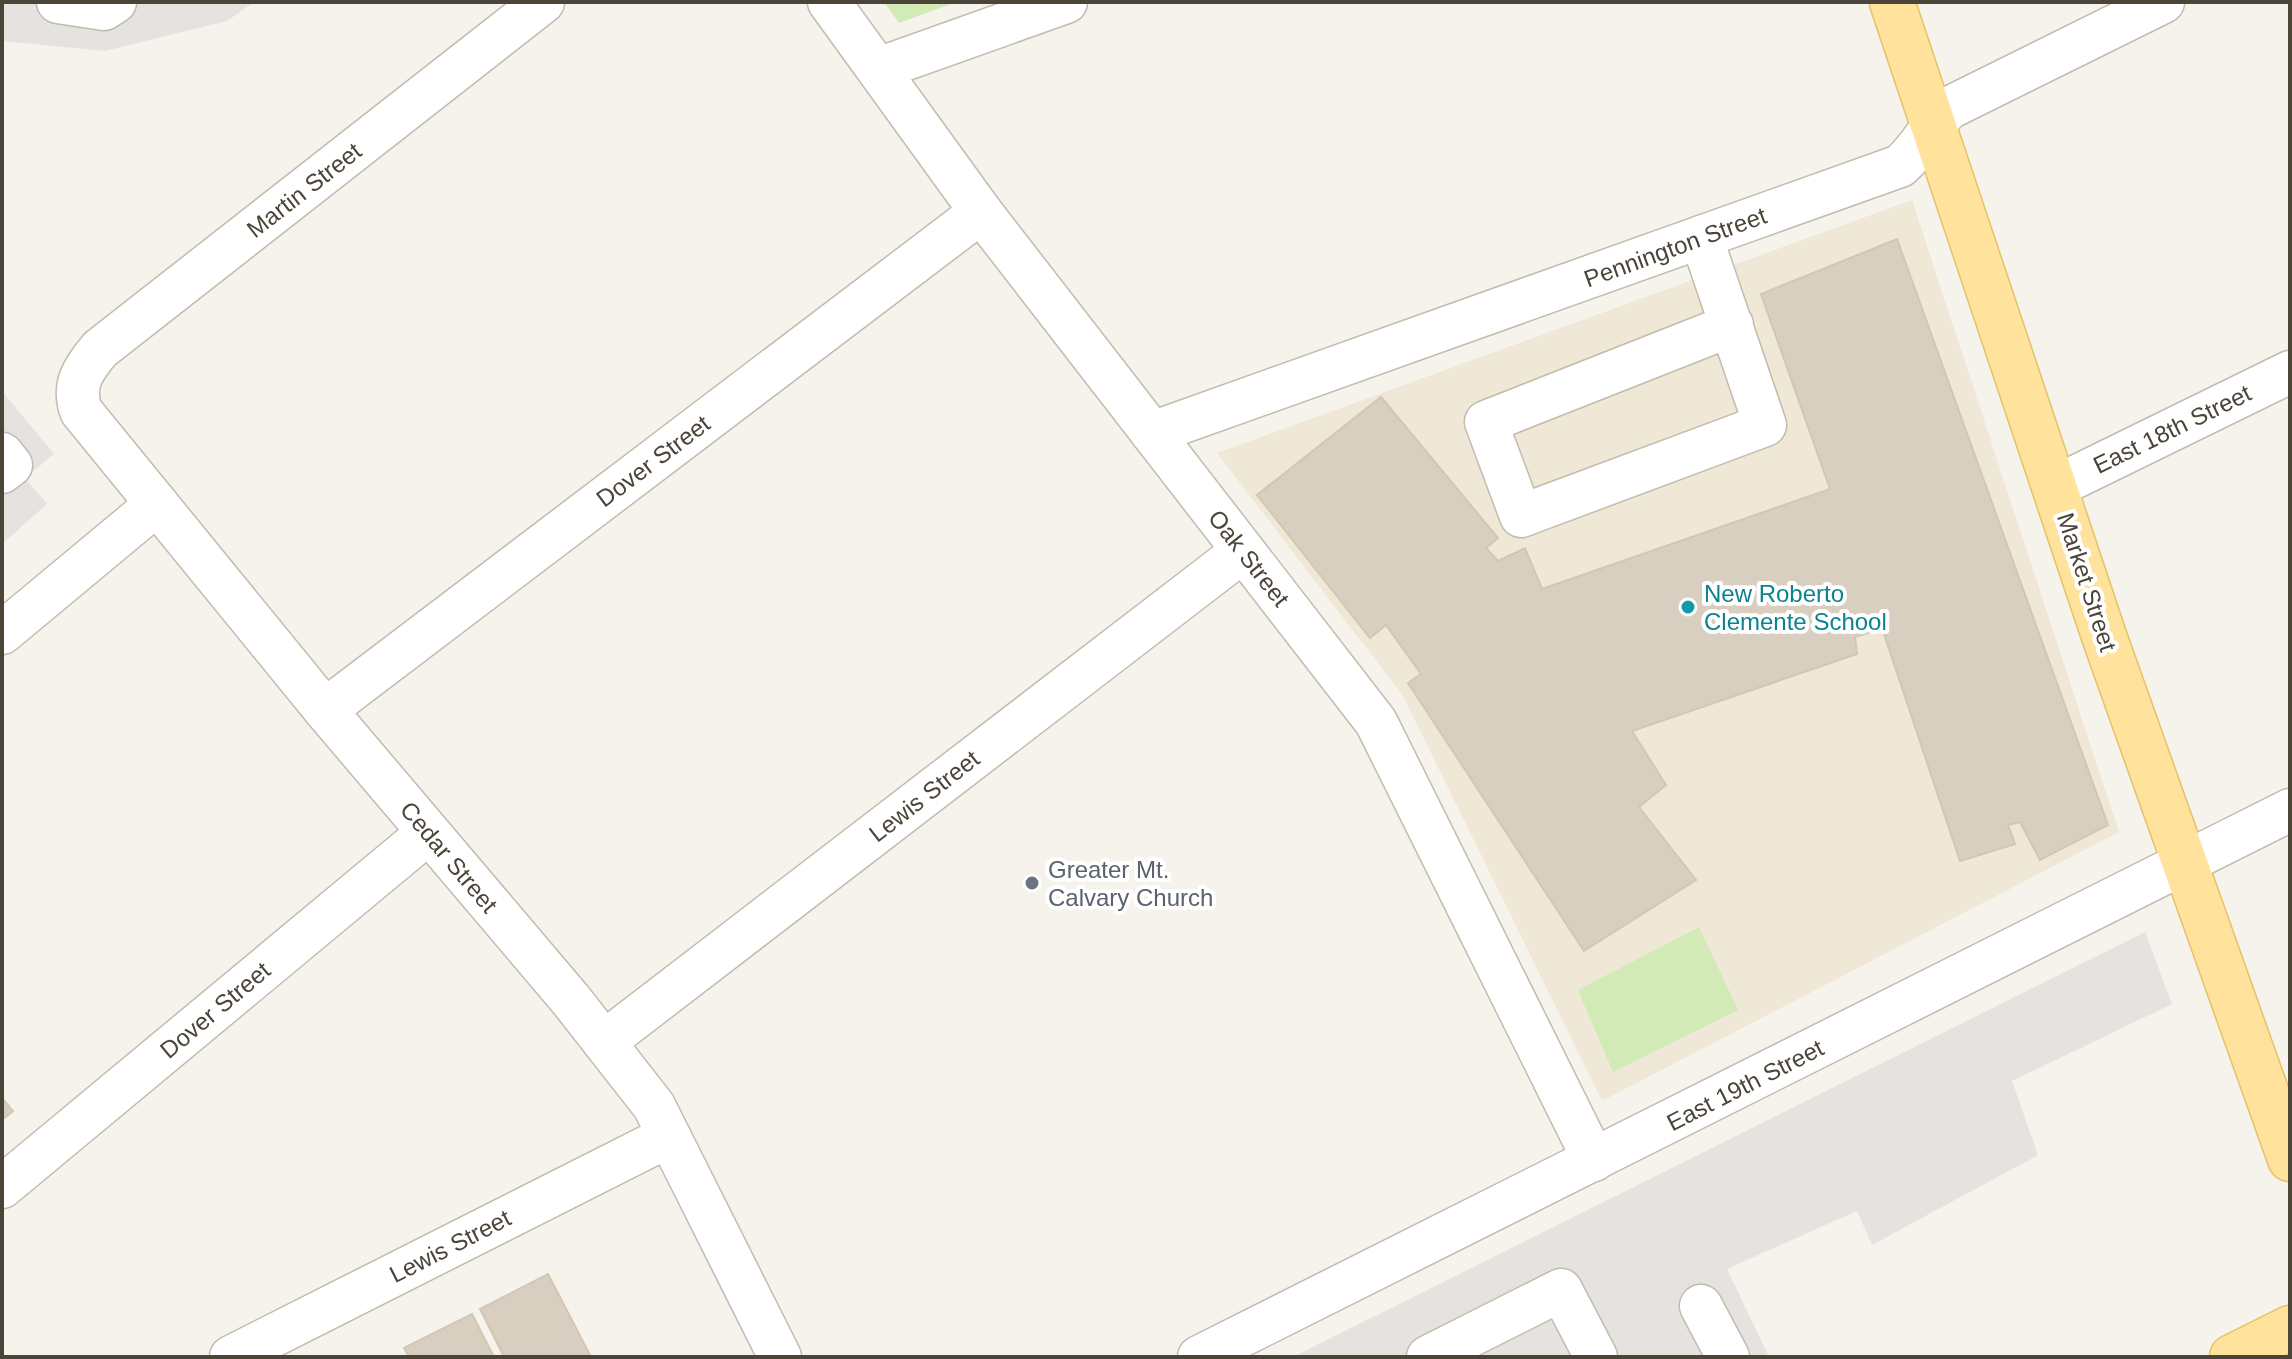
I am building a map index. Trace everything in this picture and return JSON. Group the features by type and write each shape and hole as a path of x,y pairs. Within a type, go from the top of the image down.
{"main road":[{"name":"Market Street","path":"1892,2 2055,487 2290,1159"},
{"path":"2232,1357 2290,1328"}],"street":[{"path":"58,2 104,9 115,2"},
{"name":"Martin Street","path":"77,388 83,368 100,349 543,2"},
{"name":"Oak Street","path":"829,2 981,212 1376,722 1594,1160"},
{"path":"878,69 1066,2"},
{"name":"Pennington Street","path":"1152,433 1900,166 1917,152 1934,122 1949,108 2163,2"},
{"name":"Dover Street","path":"325,710 981,212"},
{"path":"1701,237 1732,325 1765,425 1521,516 1486,422 1732,325"},
{"name":"East 18th Street","path":"2055,487 2290,372"},
{"name":"Cedar Street","path":"77,388 81,411 654,1106 780,1357"},
{"path":"2,454 11,465 2,472"},
{"path":"3,630 157,504"},
{"name":"Lewis Street","path":"604,1042 1243,551"},
{"name":"East 19th Street","path":"1199,1357 2290,810"},
{"name":"Dover Street","path":"2,1187 428,833"},
{"name":"Lewis Street","path":"231,1357 669,1136"},
{"path":"1428,1357 1561,1290 1596,1357"},
{"path":"1701,1306 1728,1357"}],"shaded area":[{"path":"2,2 254,2 227,21 105,51 2,41"},
{"path":"1912,200 2119,832 1602,1101 1403,696 1217,453"},
{"path":"2,391 54,454 25,478 47,504 2,544"},
{"path":"2145,932 2172,1004 2012,1081 2038,1155 1872,1245 1857,1211 1727,1269 1769,1357 1293,1357"}],"green space":[{"path":"884,2 956,2 899,23"},
{"path":"1699,927 1738,1010 1613,1072 1578,990"}],"building":[{"name":"New Roberto Clemente School","path":"1897,239 2108,825 2040,860 2020,822 2008,825 2015,844 1960,861 1882,628 1855,637 1857,654 1632,731 1666,785 1639,807 1696,880 1584,951 1408,683 1421,674 1386,625 1370,638 1257,495 1381,397 1498,538 1486,548 1498,561 1525,548 1542,589 1830,489 1761,294"},
{"path":"2,1098 13,1111 2,1120"},
{"path":"548,1274 591,1357 504,1357 480,1309"},
{"path":"472,1314 494,1357 409,1357 404,1348"}],"place":[{"name":"New Roberto Clemente School","path":"1688,607"},
{"name":"Greater Mt. Calvary Church","path":"1032,883"}]}
